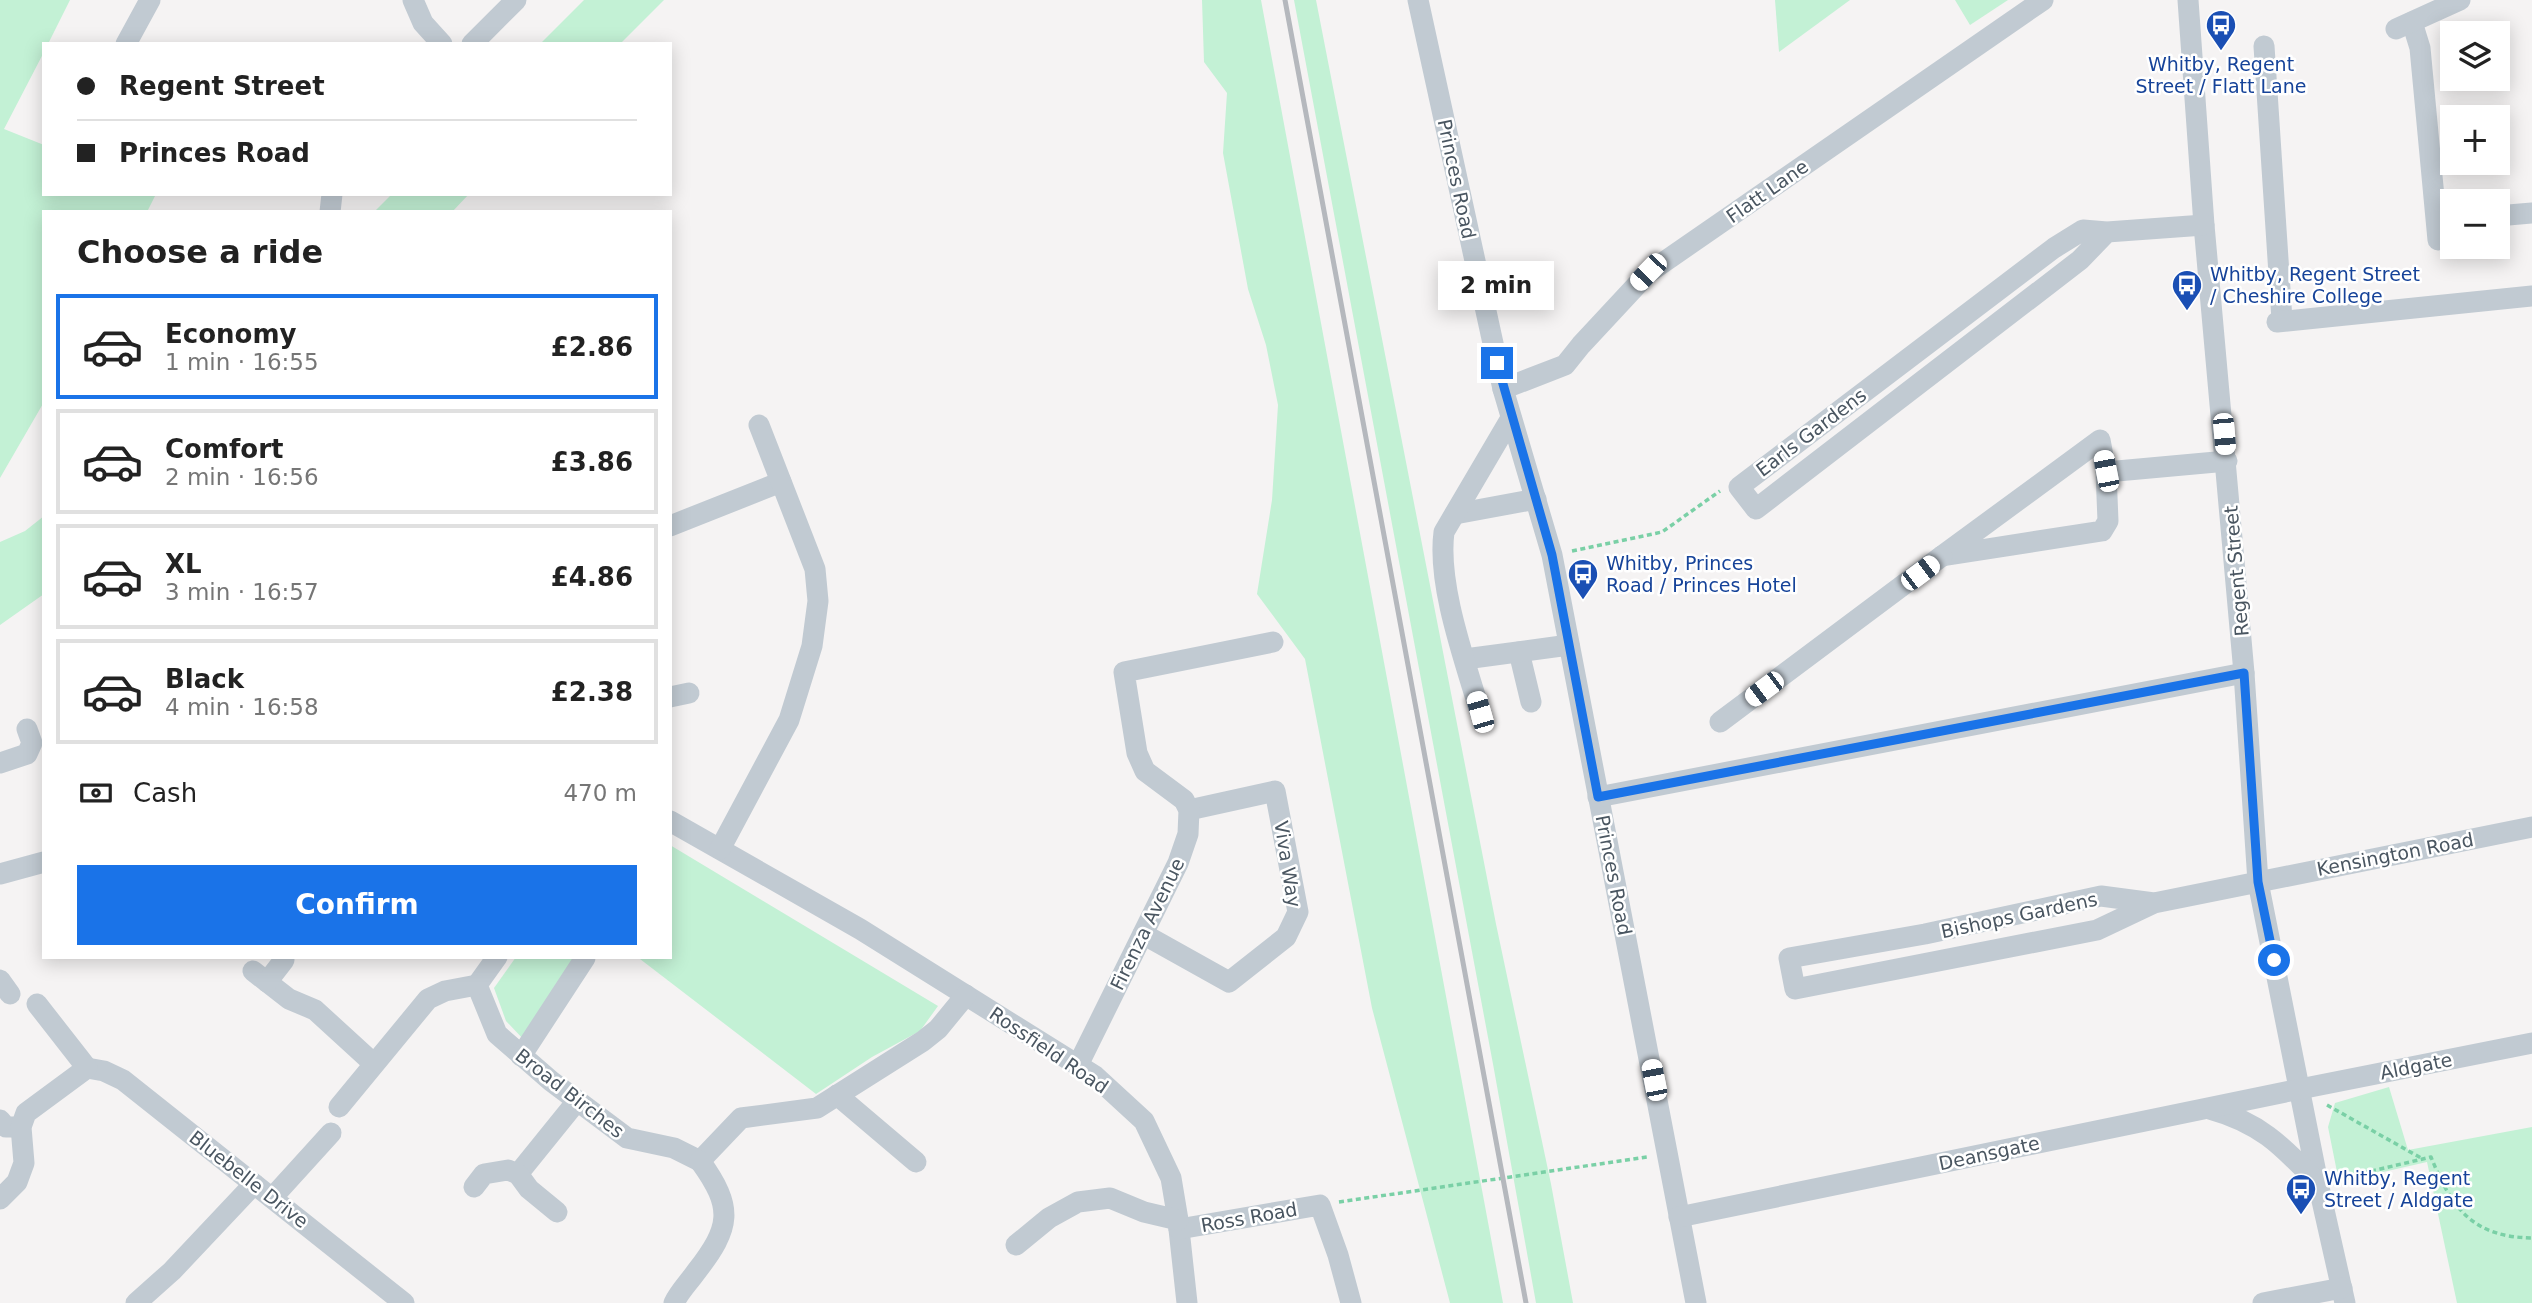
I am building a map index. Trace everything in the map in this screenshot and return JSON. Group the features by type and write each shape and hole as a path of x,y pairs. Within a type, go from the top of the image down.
{"street":[{"path":"128,42 150,0"},
{"path":"413,0 423,23 440,42"},
{"path":"474,42 516,0"},
{"name":"Princes Road","path":"1418,0 1503,388 1552,555 1696,1303"},
{"name":"Flatt Lane","path":"1503,388 1565,365 1648,272 2043,0"},
{"name":"Regent Street","path":"2188,0 2204,225 2244,673 2258,882 2343,1295"},
{"path":"2440,211 2420,48 2404,26 2460,0"},
{"path":"2264,46 2280,321 2532,296"},
{"path":"2510,215 2532,213"},
{"name":"Earls Gardens","path":"2107,232 2080,260 1756,509 1739,486 2054,247 2083,230 2107,232 2204,225"},
{"path":"1896,368 1912,388"},
{"path":"1480,712 1450,603 1441,550 1444,532 1511,418"},
{"path":"720,849 789,720 812,646 818,601 815,569 759,425"},
{"path":"1720,722 1942,556 2100,440 2106,471 2108,522 2102,531 1942,556"},
{"path":"2106,471 2227,461"},
{"path":"672,525 781,482"},
{"path":"1455,514 1536,499"},
{"path":"1189,810 1184,800 1145,771 1137,753 1124,672 1273,642"},
{"path":"1465,659 1569,645"},
{"path":"1520,652 1531,702"},
{"path":"1598,797 2244,673"},
{"path":"0,763 27,754 32,743 27,729"},
{"name":"Viva Way","path":"1143,934 1230,982 1286,937 1298,912 1275,791 1189,810"},
{"name":"Firenza Avenue","path":"1078,1065 1178,863 1188,834 1189,810"},
{"name":"Rossfield Road","path":"672,822 860,929 1078,1065 1095,1076 1144,1121 1171,1178 1187,1303"},
{"name":"Kensington Road","path":"2258,882 2532,827"},
{"path":"0,874 42,863"},
{"name":"Bishops Gardens","path":"2154,903 2101,896 1926,934 1789,958 1795,989 2097,930 2154,903 2258,882"},
{"name":"Bishops Gardens","path":"1926,934 1931,963"},
{"path":"339,1107 428,999 445,991 477,985 496,959"},
{"path":"521,1056 584,959"},
{"path":"284,960 260,976 289,999 315,1010 373,1063"},
{"name":"Broad Birches","path":"477,985 497,1034 577,1101 627,1138 674,1148 700,1161"},
{"path":"674,1303 716,1245 725,1218 718,1185 700,1161 741,1118 817,1108 939,1029 966,995"},
{"path":"0,1199 17,1182 24,1163 21,1127 26,1113 87,1068 37,1004"},
{"name":"Aldgate","path":"2300,1089 2532,1044"},
{"name":"Bluebelle Drive","path":"87,1068 104,1071 122,1080 404,1303"},
{"name":"Deansgate","path":"1679,1217 2300,1089"},
{"path":"837,1095 916,1162"},
{"path":"518,1174 577,1101"},
{"path":"2206,1108 2235,1116 2261,1129 2281,1145 2318,1183"},
{"path":"0,1120 6,1127 21,1127"},
{"path":"272,1198 331,1133"},
{"path":"474,1186 484,1174 508,1170 518,1174 529,1189 556,1212"},
{"path":"136,1303 172,1271 254,1184"},
{"path":"1016,1245 1049,1218 1078,1202 1110,1198 1178,1224"},
{"path":"1320,1205 1351,1303"},
{"name":"Ross Road","path":"1178,1224 1320,1205"},
{"path":"2263,1303 2343,1295"}],"path":[{"path":"1552,555 1662,532 1724,488 1739,486"},
{"path":"2300,1089 2422,1159"},
{"path":"1320,1205 1669,1154"},
{"path":"2318,1183 2431,1157 2454,1202 2481,1228 2502,1236 2532,1238"}],"green space":[{"path":"0,0 70,0 49,42 42,42 42,56 4,129 42,144 42,196 155,196 148,210 42,210 42,405 0,478"},
{"path":"584,0 664,0 622,42 542,42"},
{"path":"1202,0 1261,0 1503,1303 1450,1303 1372,1008 1305,659 1257,594 1272,500 1278,405 1266,345 1248,289 1223,153 1227,93 1204,62"},
{"path":"1294,0 1316,0 1496,924 1551,1184 1573,1303 1536,1303"},
{"path":"1775,0 1850,0 1779,52"},
{"path":"1955,0 2008,0 1970,25"},
{"path":"390,196 467,196 454,210 376,210"},
{"path":"42,518 42,595 0,625 0,542 25,531"},
{"path":"672,846 938,1006 920,1031 872,1057 816,1094 640,959 672,959"},
{"path":"515,959 577,959 524,1040 506,1021 494,988"},
{"path":"2389,1087 2408,1150 2532,1127 2532,1303 2457,1303 2427,1162 2339,1182 2328,1127 2335,1103"}],"railway":[{"path":"1285,0 1526,1303"}],"place":[{"name":"Whitby, Regent Street / Flatt Lane","path":"2221,52"},
{"name":"Whitby, Regent Street / Cheshire College","path":"2187,312"},
{"name":"Whitby, Princes Road / Princes Hotel","path":"1583,601"},
{"name":"Whitby, Regent Street / Aldgate","path":"2301,1216"}],"route":[{"path":"1497,363 1552,555 1598,797 2244,673 2258,882 2274,960"}]}
